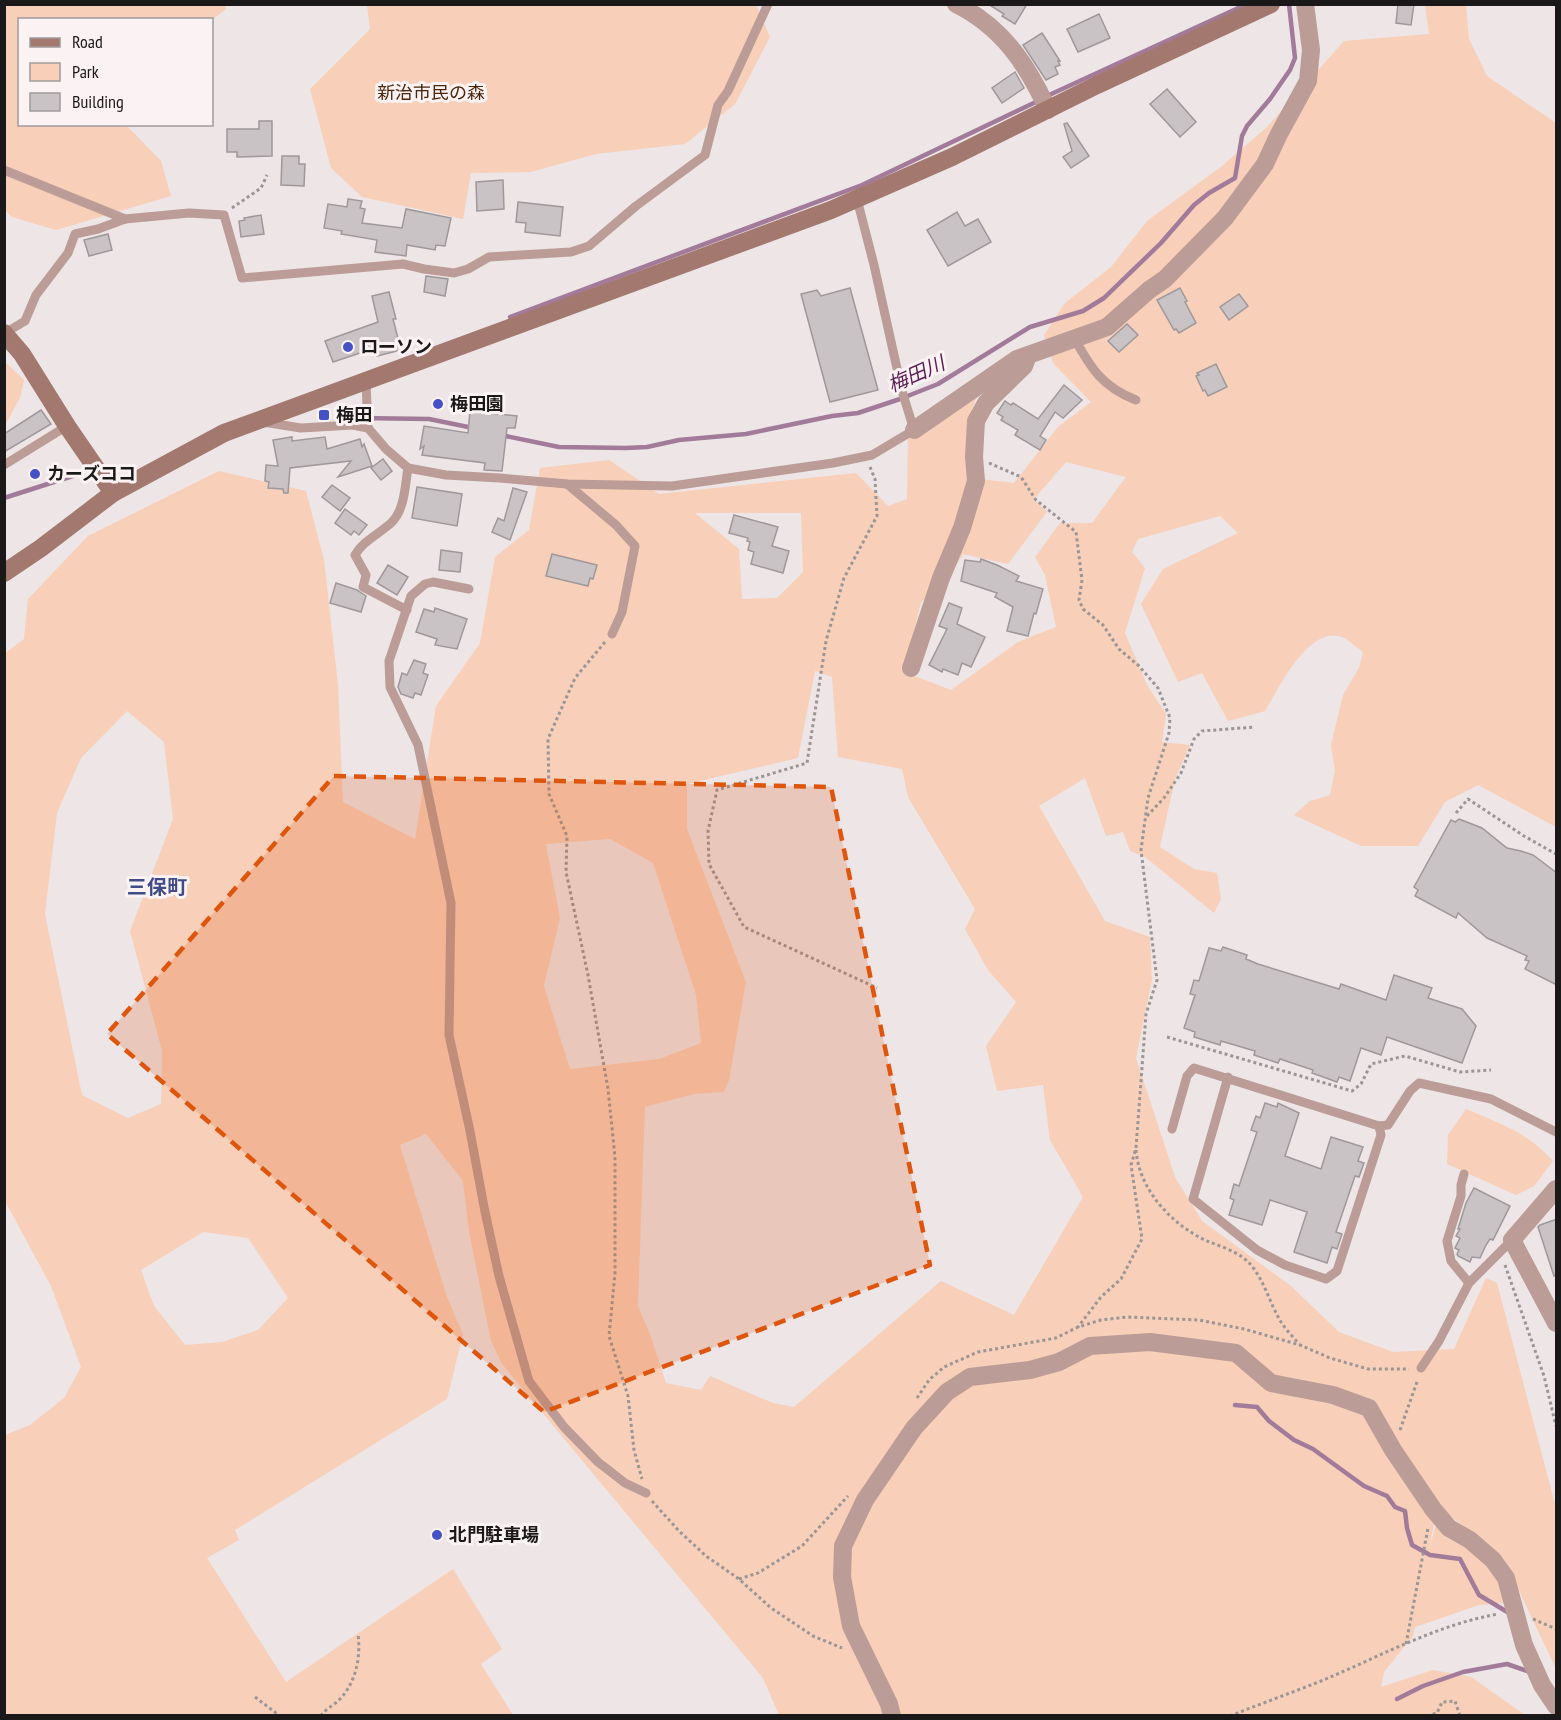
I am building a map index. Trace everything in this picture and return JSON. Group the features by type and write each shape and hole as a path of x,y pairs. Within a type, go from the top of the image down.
{"street":[{"path":"956,4 993,27 1015,53 1045,102"},
{"path":"4,573 113,493 224,433 366,383 857,199 952,157 1045,102 1271,4"},
{"path":"914,430 1017,359 1107,327 1149,290 1166,279 1225,218 1265,164 1278,134 1308,81 1311,50 1305,4"},
{"path":"5,333 22,354 113,493"},
{"path":"911,668 941,578 962,528 976,481 974,457 976,421 986,403 1024,366 1029,355"},
{"path":"1557,1189 1506,1246 1557,1323"},
{"path":"892,1716 889,1704 851,1626 842,1577 843,1546 865,1500 914,1428 947,1392 970,1377 1030,1370 1059,1362 1090,1347 1150,1342 1236,1353 1271,1383 1333,1395 1369,1408 1393,1450 1433,1509 1449,1528 1470,1540 1493,1560 1506,1578 1524,1645 1542,1685 1557,1706"}],"lane":[{"path":"5,333 25,321 36,295 68,253 75,234 98,229 125,219 189,213 224,215 242,278 403,264 454,273 489,257 571,252 589,246 636,206 705,155 718,105 728,91 768,4"},
{"path":"4,170 125,219"},
{"path":"366,383 368,427 386,448 408,468 446,476 567,484 672,486 872,455 914,430 902,391 857,199"},
{"path":"1074,338 1090,367 1116,392 1136,400"},
{"path":"257,421 301,428 352,425 368,427"},
{"path":"4,465 68,426"},
{"path":"407,610 363,587 366,575 355,555 360,547 393,521 397,515 408,468"},
{"path":"567,484 616,525 635,546 622,612 612,634"},
{"path":"469,589 433,582 424,584 411,596 389,661 390,687 418,745 451,903 449,1035 487,1223 508,1310 529,1381 564,1427 598,1462 625,1483 646,1493"},
{"path":"1172,1129 1187,1076 1194,1068 1380,1126 1388,1125 1410,1091 1419,1083 1491,1099 1557,1132"},
{"path":"1228,1077 1193,1199 1257,1250 1285,1265 1326,1279 1336,1271 1381,1135 1380,1126"},
{"path":"1464,1174 1461,1196 1447,1240 1451,1261 1469,1283"},
{"path":"1421,1368 1439,1341 1469,1283 1506,1246"}],"path":[{"path":"224,215 261,188 267,175"},
{"path":"867,456 874,479 877,516 844,578 825,641 807,763 717,790 708,831 709,864 744,927 877,988"},
{"path":"999,467 1021,477 1036,500 1076,532 1082,580 1079,600 1083,609 1103,625 1119,649 1158,688 1170,718 1169,733 1154,777 1141,850 1157,980 1146,1014 1136,1148 1131,1165 1142,1239 1121,1279 1101,1297 1078,1327"},
{"path":"612,634 575,678 548,739 549,794 567,836 566,872 588,975 608,1089 615,1157 615,1273 609,1336 628,1396 634,1450 646,1493 699,1550 739,1579 771,1608 813,1636 844,1649"},
{"path":"1145,818 1164,798 1181,773 1194,739 1202,731 1255,727"},
{"path":"1456,813 1468,799 1524,836 1557,854"},
{"path":"1167,1036 1352,1091 1361,1084 1371,1064 1405,1056 1460,1072 1491,1070"},
{"path":"1136,1148 1144,1183 1162,1206 1187,1230 1225,1247 1251,1265 1262,1282 1281,1323 1300,1345"},
{"path":"1506,1246 1521,1306 1544,1376 1557,1426"},
{"path":"913,1404 929,1380 944,1366 978,1352 1056,1338 1078,1327 1101,1320 1127,1317 1199,1320 1244,1329 1300,1345 1330,1358 1368,1369 1421,1368 1393,1450"},
{"path":"739,1579 758,1573 802,1546 848,1496"},
{"path":"1406,1644 1425,1539 1433,1509"},
{"path":"1230,1716 1406,1644 1480,1617 1515,1611"},
{"path":"321,1716 336,1704 353,1681 359,1645 358,1634"},
{"path":"255,1697 280,1716"},
{"path":"1427,1716 1437,1713 1442,1702 1455,1701 1460,1716"},
{"path":"1242,1711 1245,1716"}],"highlighted area":[{"path":"334,776 831,787 930,1265 544,1412 107,1034"}],"green space":[{"path":"5,5 225,5 226,9 213,19 18,18 18,126 127,126 161,161 171,196 56,230 12,217 5,210"},
{"name":"新治市民の森","path":"367,5 756,5 770,37 735,104 685,144 596,154 531,172 471,173 463,219 362,197 331,168 310,89 370,29"},
{"path":"1425,5 1466,5 1469,39 1487,76 1556,123 1556,827 1478,785 1445,802 1418,846 1361,846 1294,815 1310,801 1330,795 1335,771 1331,745 1343,695 1359,668 1363,652 1344,638 1331,636 1319,639 1297,660 1265,711 1228,721 1202,673 1178,682 1141,604 1163,569 1238,533 1220,516 1138,539 1132,552 1145,568 1125,633 1147,685 1166,714 1162,742 1190,745 1175,779 1160,847 1194,869 1217,873 1221,899 1214,913 1145,857 1130,851 1123,832 1106,836 1085,778 1039,806 1105,921 1150,937 1152,980 1136,1058 1175,1177 1202,1221 1291,1286 1339,1332 1393,1352 1454,1349 1486,1278 1497,1283 1556,1508 1556,1669 1504,1559 1443,1510 1435,1518 1429,1550 1436,1524 1475,1551 1498,1578 1506,1603 1479,1605 1415,1627 1413,1636 1384,1672 1381,1687 1433,1670 1471,1677 1525,1715 779,1715 763,1678 502,1364 491,1341 469,1232 463,1181 426,1134 400,1145 447,1297 463,1334 447,1399 235,1530 239,1540 207,1558 286,1682 453,1569 502,1649 481,1664 513,1715 5,1716 5,1435 30,1425 64,1398 81,1367 51,1286 5,1201 4,654 24,639 28,599 88,536 219,471 306,491 324,560 338,685 343,802 415,839 436,706 480,643 495,557 529,530 540,468 609,460 659,494 856,473 888,506 907,499 908,437 979,392 970,414 972,478 1014,483 1058,427 1091,402 1053,363 1044,335 1065,303 1111,267 1147,221 1222,166 1267,127 1344,41 1429,34","holes":["1066,462 1126,477 1092,523 1060,523 1035,557 1045,575 1056,627 1018,642 951,690 904,672 921,602 948,579 963,554 1008,564 1047,512 1034,499","695,513 801,513 803,572 777,598 742,599 739,549","815,671 832,677 838,757 902,769 908,797 975,909 965,929 988,970 1016,1002 986,1046 997,1091 1043,1085 1050,1140 1083,1197 1014,1315 941,1281 794,1407 773,1403 710,1376 701,1390 666,1383 638,1306 645,1107 694,1094 724,1092 729,1080 746,982 687,829 687,784 798,758","127,711 164,742 173,819 130,931 162,1051 161,1104 128,1118 82,1095 45,914 57,813 81,758","610,839 653,863 696,995 701,1043 659,1059 570,1069 544,986 560,918 546,844","203,1232 248,1238 288,1298 258,1330 222,1342 185,1345 154,1306 141,1270"]},
{"path":"5,362 24,380 20,398 5,425"},
{"path":"1466,1109 1502,1124 1523,1136 1553,1161 1534,1186 1516,1195 1447,1164 1448,1135"}],"building":[{"path":"988,4 1027,4 1015,24"},
{"path":"1398,4 1414,4 1411,25 1396,23"},
{"path":"1099,14 1110,38 1078,52 1067,29"},
{"path":"1042,33 1060,61 1058,61 1060,65 1055,67 1058,74 1046,80 1023,45"},
{"path":"1015,72 1024,88 1002,103 992,88"},
{"path":"1167,89 1196,122 1180,137 1150,104"},
{"path":"259,121 272,121 272,156 237,157 237,152 227,152 227,129 259,129"},
{"path":"1067,123 1089,156 1071,168 1063,157 1072,151 1064,124"},
{"path":"282,156 299,156 299,164 305,164 304,186 281,185"},
{"path":"503,180 504,209 477,211 476,182"},
{"path":"348,199 362,201 360,208 365,209 362,223 402,228 406,209 451,218 445,246 436,245 435,250 407,245 406,256 375,252 377,240 341,234 342,231 324,228 328,204 347,207"},
{"path":"518,202 563,207 560,236 525,232 526,223 516,222"},
{"path":"957,212 965,226 978,219 991,242 948,266 927,230"},
{"path":"261,215 264,234 241,237 239,221"},
{"path":"108,234 112,250 89,256 84,240"},
{"path":"426,276 448,279 445,296 424,292"},
{"path":"850,288 878,390 830,402 801,294 817,290 821,296"},
{"path":"1180,288 1196,323 1179,333 1176,329 1174,330 1157,300"},
{"path":"389,292 401,350 377,356 375,348 333,362 325,341 378,322 372,296"},
{"path":"1239,294 1248,306 1229,320 1220,307"},
{"path":"1127,324 1138,335 1119,352 1108,341"},
{"path":"1216,364 1227,387 1208,396 1196,376 1199,375 1197,373"},
{"path":"1064,385 1082,400 1063,418 1055,412 1040,436 1046,440 1040,450 1015,435 1018,430 1001,420 1003,417 997,413 1005,401 1011,405 1013,403 1038,419"},
{"path":"41,410 51,424 4,452 4,434"},
{"path":"470,411 517,416 515,428 507,428 502,471 484,470 485,463 422,455 424,446 420,449 424,426 468,433"},
{"path":"292,437 292,441 325,437 327,449 360,439 372,466 338,477 351,461 290,468 288,493 284,493 283,489 268,488 269,482 265,481 266,465 278,466 273,440"},
{"path":"383,459 392,471 381,480 371,468"},
{"path":"332,485 350,498 340,511 322,497"},
{"path":"417,487 462,494 457,526 412,518"},
{"path":"513,488 527,492 510,540 492,532 498,518 504,521"},
{"path":"345,509 367,525 359,535 354,531 351,535 335,523"},
{"path":"734,515 778,527 772,546 789,551 783,573 751,564 754,552 748,550 750,542 747,541 748,538 729,533"},
{"path":"441,550 462,553 460,572 439,570"},
{"path":"552,554 597,565 593,579 590,578 588,586 546,576"},
{"path":"981,559 1019,576 1016,581 1043,589 1028,636 1007,631 1013,607 995,597 997,593 961,581 965,560 980,562"},
{"path":"388,565 408,577 397,595 377,583"},
{"path":"336,583 357,590 366,596 361,612 330,603"},
{"path":"949,603 962,608 957,624 985,637 971,667 962,663 958,675 943,669 942,672 929,665 947,629 939,626"},
{"path":"435,608 467,619 457,649 435,645 437,639 416,632 424,609 434,612"},
{"path":"414,660 426,664 423,673 428,675 421,695 415,693 413,698 401,694 398,687 402,673 407,675"},
{"path":"1459,819 1482,828 1507,848 1533,855 1557,873 1557,985 1525,969 1529,961 1525,960 1527,956 1487,938 1458,913 1456,918 1415,896 1418,890 1414,887 1451,820 1455,822"},
{"path":"1223,947 1247,955 1246,959 1258,964 1339,989 1341,984 1386,1000 1394,975 1432,988 1428,998 1462,1009 1476,1026 1462,1063 1387,1037 1381,1055 1361,1048 1350,1081 1339,1077 1337,1082 1312,1073 1313,1070 1280,1059 1278,1063 1254,1055 1255,1051 1221,1041 1220,1045 1194,1037 1195,1032 1184,1028 1195,995 1190,994 1194,980 1199,981 1209,948 1221,951"},
{"path":"1265,1103 1277,1107 1278,1103 1299,1113 1285,1156 1321,1169 1331,1137 1363,1147 1358,1161 1364,1163 1359,1177 1355,1176 1336,1232 1342,1234 1337,1249 1332,1247 1327,1263 1294,1252 1307,1212 1270,1200 1262,1225 1229,1215 1234,1200 1230,1198 1234,1184 1239,1186 1257,1132 1251,1130 1256,1116 1260,1118"},
{"path":"1474,1188 1510,1206 1493,1240 1490,1239 1480,1258 1472,1257 1470,1262 1458,1256 1459,1250 1455,1248 1460,1238 1456,1236 1466,1203"},
{"path":"1557,1219 1557,1275 1554,1276 1538,1227"}],"waterway":[{"path":"1047,96 1247,4"},
{"name":"梅田川","path":"501,435 559,447 647,447 679,440 746,434 832,416 858,413 938,384 1030,327 1083,311 1104,298 1161,243 1194,205 1235,178 1242,136 1247,126 1290,70 1295,58 1289,4"},
{"path":"510,317 862,185 1040,100"},
{"name":"梅田川","path":"359,418 429,419 473,428"},
{"path":"4,498 79,474"},
{"path":"1235,1405 1257,1407 1269,1421 1294,1440 1313,1449 1364,1486 1387,1496 1395,1507 1405,1511 1412,1545 1430,1555 1460,1559 1479,1595 1509,1613"},
{"path":"1397,1699 1423,1686 1463,1672 1507,1664 1530,1672"}],"place":[{"name":"ローソン","path":"348,347"},
{"name":"梅田園","path":"438,404"},
{"name":"梅田","path":"324,415"},
{"name":"カーズココ","path":"35,474"},
{"name":"北門駐車場","path":"437,1535"}],"district":[{"name":"三保町","path":"157,887"}]}
